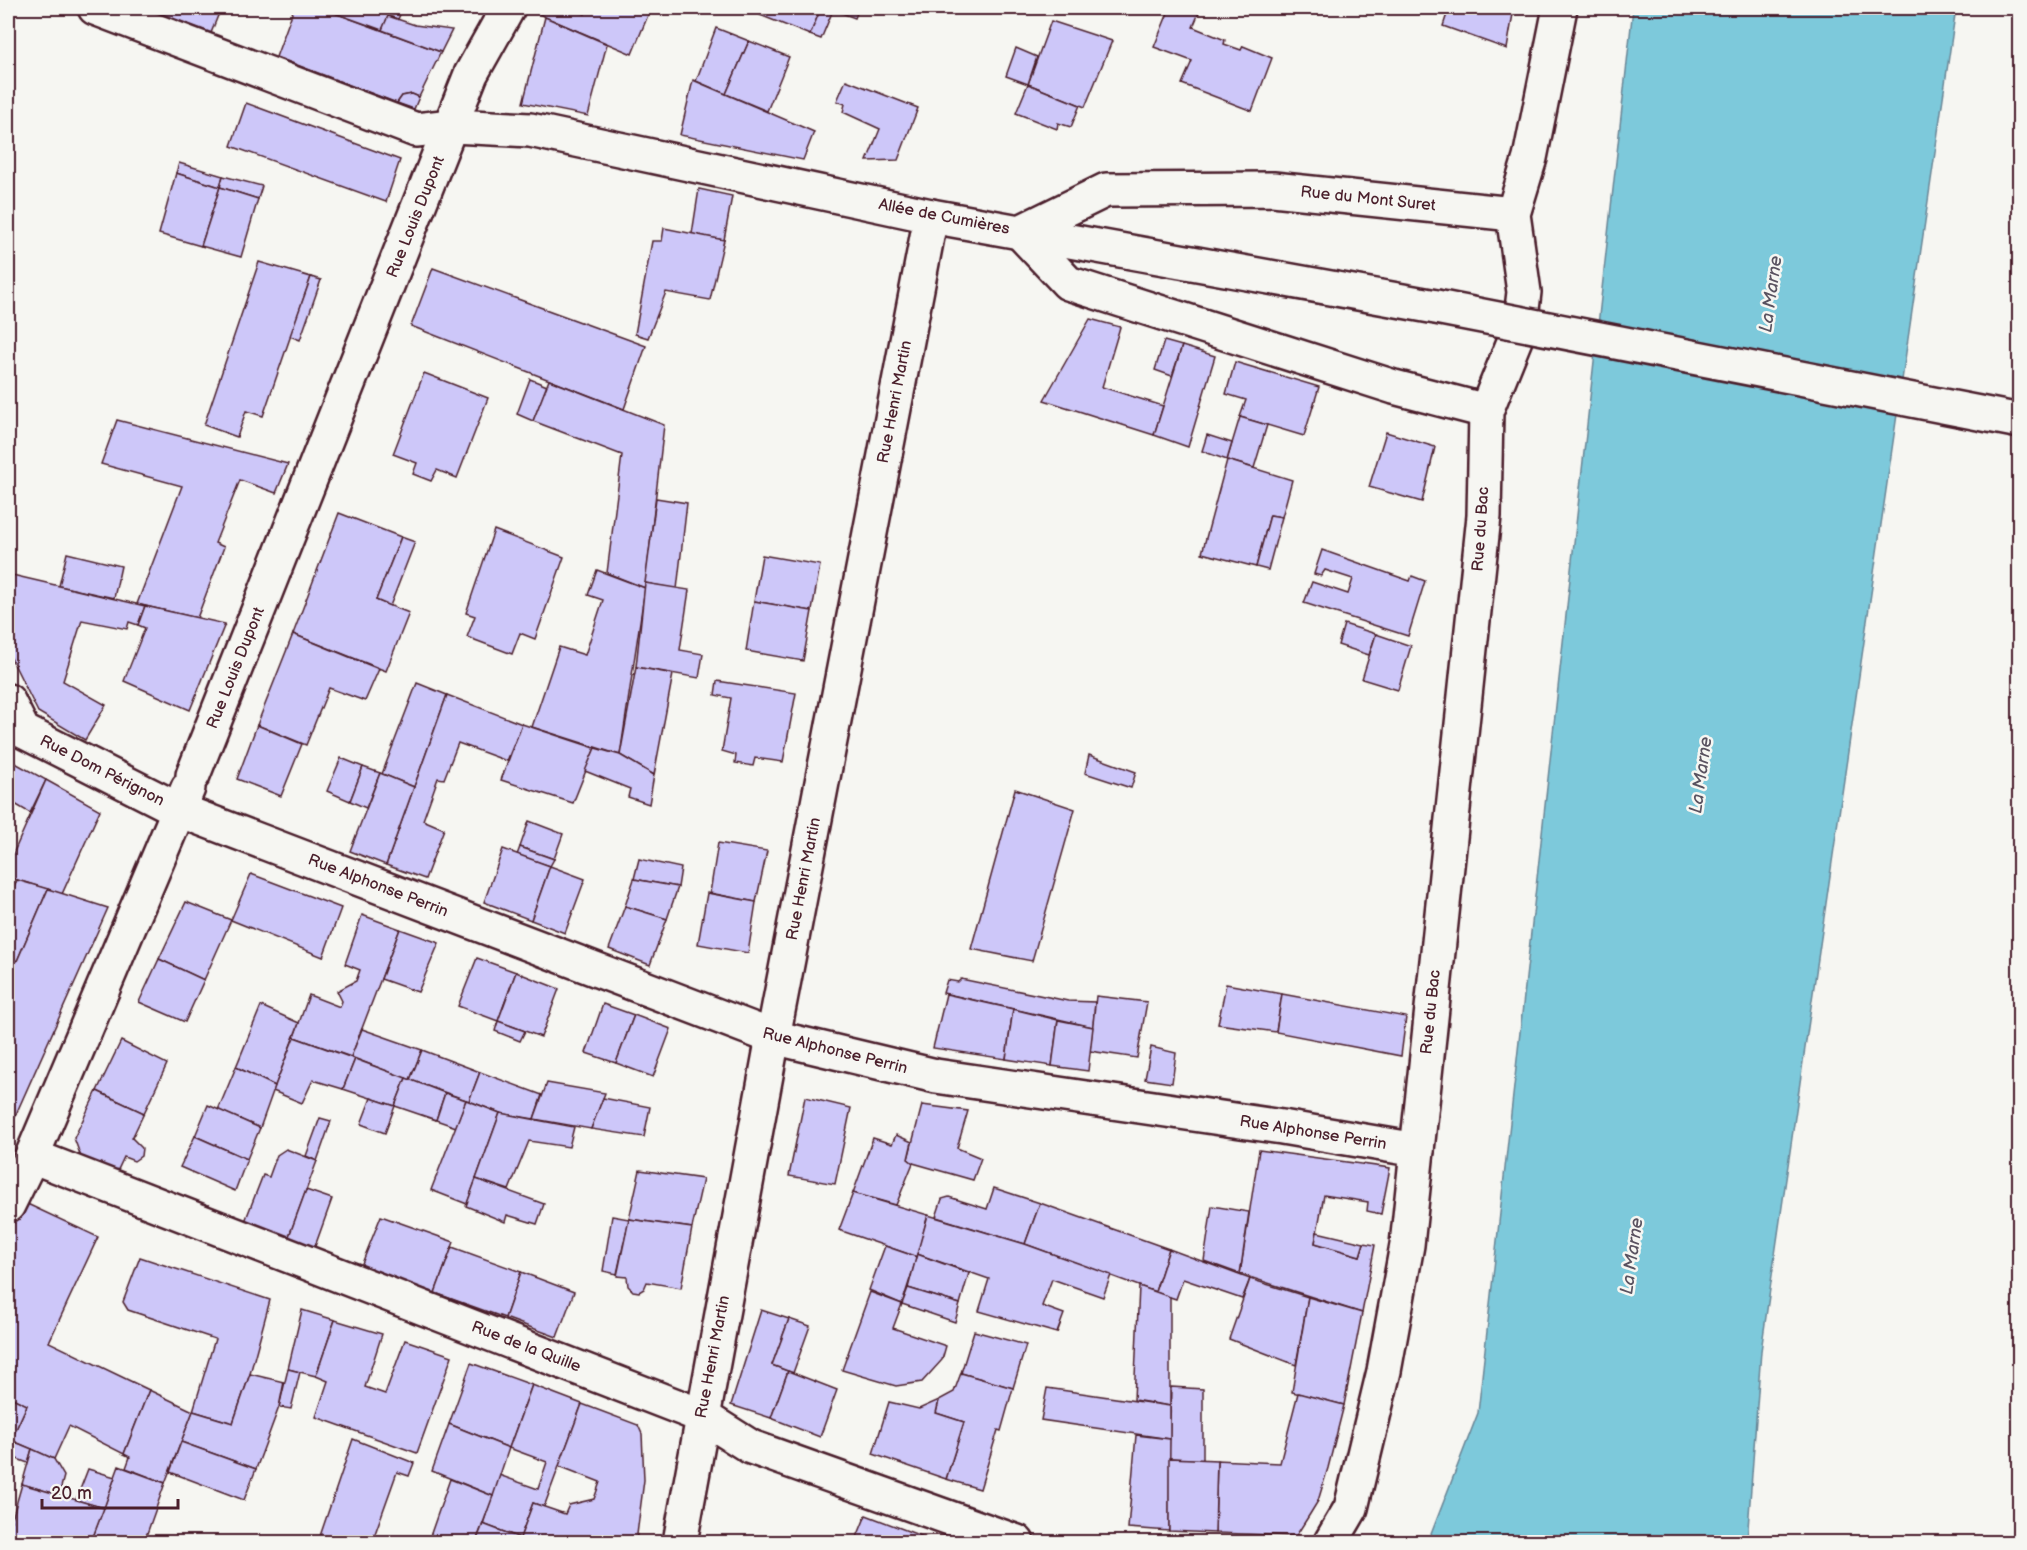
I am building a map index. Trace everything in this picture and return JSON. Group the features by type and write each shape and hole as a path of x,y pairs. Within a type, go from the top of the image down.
{"street":[{"name":"Allée de Cumières","path":"95,8 416,130 452,126 530,130 931,216 1436,307 2019,421"},
{"name":"Rue Louis Dupont","path":"8,1205 32,1156 179,810 471,74 508,8"},
{"path":"1020,232 1068,283 1394,387 1486,411 1520,327 1524,292 1513,214 1530,158 1560,8"},
{"name":"Rue du Mont Suret","path":"1020,232 1106,190 1273,189 1513,214"},
{"name":"Rue Henri Martin","path":"680,1542 773,1037 931,216"},
{"name":"Rue du Bac","path":"1331,1542 1351,1508 1384,1371 1407,1245 1484,516 1486,411"},
{"name":"Rue Dom Pérignon","path":"8,701 23,731 179,810"},
{"name":"Rue Alphonse Perrin","path":"179,810 773,1037 936,1076 1270,1125 1417,1150"},
{"name":"Rue de la Quille","path":"32,1156 702,1416 751,1447 1017,1542"}],"water":[{"name":"La Marne","path":"1633,8 1956,8 1761,1351 1747,1542 1428,1542 1478,1413"}],"building":[{"path":"144,8 221,8 211,33"},
{"path":"294,8 321,8 441,52 419,97 412,94 402,96 397,103 276,57"},
{"path":"321,8 392,8 382,30"},
{"path":"392,8 403,8 398,19 388,16"},
{"path":"535,8 569,8 585,14 588,8 651,8 632,54 545,17 532,10"},
{"path":"762,8 821,8 810,35 760,15"},
{"path":"821,8 833,10 821,39 810,35"},
{"path":"831,8 859,8 855,18"},
{"path":"1170,8 1201,8 1193,27 1225,40 1224,44 1241,50 1243,46 1272,58 1252,111 1182,84 1192,61 1154,47"},
{"path":"1449,8 1514,8 1507,49 1443,26"},
{"path":"388,16 415,25 452,30 441,52 382,30"},
{"path":"545,17 607,44 588,116 523,103"},
{"path":"1051,21 1112,41 1085,107 1028,84"},
{"path":"716,28 749,41 726,94 696,81"},
{"path":"749,41 789,57 767,111 726,94"},
{"path":"1016,48 1037,57 1028,84 1006,76"},
{"path":"693,80 814,132 803,160 680,135"},
{"path":"846,80 918,108 898,160 867,161 880,129 843,112 845,104 837,101"},
{"path":"1028,84 1080,105 1071,127 1058,123 1057,129 1016,113"},
{"path":"412,94 419,97 414,109 397,103 402,96"},
{"path":"246,103 400,160 386,202 231,146"},
{"path":"179,163 223,176 220,187 176,173"},
{"path":"176,173 220,187 201,246 159,234"},
{"path":"223,176 262,186 258,199 220,187"},
{"path":"220,187 258,199 241,257 201,246"},
{"path":"699,189 732,196 724,240 692,234"},
{"path":"664,228 724,240 710,300 666,292 648,338 635,334 652,241 662,241"},
{"path":"259,262 311,277 263,416 246,411 237,437 204,425"},
{"path":"433,268 646,346 624,409 411,326"},
{"path":"311,277 321,280 300,340 290,336"},
{"path":"1090,319 1120,327 1102,387 1163,406 1154,435 1044,400"},
{"path":"1164,341 1182,346 1172,376 1155,370"},
{"path":"1182,346 1215,356 1188,447 1154,435"},
{"path":"1235,362 1319,387 1304,436 1240,417 1246,400 1226,394"},
{"path":"424,373 488,398 457,478 437,470 431,481 413,474 417,463 393,454"},
{"path":"530,379 547,386 533,421 517,414"},
{"path":"549,380 664,425 645,588 607,573 622,455 533,421"},
{"path":"1240,417 1267,425 1254,468 1227,460"},
{"path":"117,420 288,464 276,493 240,480 215,543 224,547 197,618 137,604 182,486 101,464"},
{"path":"1386,432 1435,447 1422,502 1369,487"},
{"path":"1207,435 1232,443 1227,460 1202,451"},
{"path":"1227,460 1292,480 1282,517 1270,515 1256,567 1202,553"},
{"path":"656,498 687,503 677,589 645,583"},
{"path":"339,513 401,537 376,600 409,613 386,671 293,634"},
{"path":"1270,515 1282,517 1268,570 1256,567"},
{"path":"494,530 564,557 535,639 520,633 512,654 467,637 475,616 466,613"},
{"path":"401,537 415,542 390,606 376,600"},
{"path":"1322,550 1410,581 1412,576 1425,581 1408,636 1304,603 1312,582 1348,594 1353,579 1325,570 1321,576 1314,574"},
{"path":"67,553 121,566 114,598 59,586"},
{"path":"762,555 820,565 812,611 754,601"},
{"path":"597,570 645,588 620,755 532,727 559,647 585,655 603,600 588,595"},
{"path":"8,574 145,606 138,625 129,622 127,629 82,620 63,681 106,705 85,740 38,712 8,652"},
{"path":"645,583 689,590 680,650 703,654 699,678 636,667"},
{"path":"754,601 812,611 803,661 746,651"},
{"path":"145,606 225,624 190,710 124,681 145,628 138,625"},
{"path":"1344,624 1376,634 1369,655 1338,645"},
{"path":"293,634 379,669 365,701 329,688 306,745 257,725"},
{"path":"1376,634 1411,646 1398,690 1362,679"},
{"path":"636,667 673,674 654,775 620,755"},
{"path":"717,681 796,693 783,762 755,758 753,766 735,763 736,755 722,751 731,698 715,695"},
{"path":"417,683 447,695 414,787 382,774"},
{"path":"447,695 522,724 507,761 458,743 444,779 438,778 423,820 444,829 425,879 386,865"},
{"path":"522,724 595,748 573,803 501,780"},
{"path":"257,725 302,744 281,796 237,779"},
{"path":"595,748 620,755 654,775 649,804 628,797 630,789 585,771"},
{"path":"1089,755 1136,772 1131,788 1085,773"},
{"path":"341,758 363,767 350,801 327,791"},
{"path":"8,759 46,780 30,813 8,800"},
{"path":"363,767 380,773 366,808 350,801"},
{"path":"380,773 414,787 386,865 350,851"},
{"path":"46,780 100,810 62,894 8,877 8,852 13,854"},
{"path":"1015,789 1075,809 1032,961 971,949"},
{"path":"529,821 563,834 554,859 520,847"},
{"path":"718,843 767,851 756,902 710,893"},
{"path":"520,847 554,859 550,866 517,855"},
{"path":"503,849 550,866 531,920 484,902"},
{"path":"639,859 681,868 678,887 634,879"},
{"path":"550,866 585,879 565,933 531,920"},
{"path":"251,874 341,908 323,957 231,920"},
{"path":"634,879 678,887 667,919 625,906"},
{"path":"17,880 48,889 17,961 8,957 8,902"},
{"path":"48,889 108,908 8,1132 8,957 17,961"},
{"path":"707,893 756,902 748,953 698,944"},
{"path":"186,902 231,920 204,980 159,959"},
{"path":"625,906 667,919 650,965 609,949"},
{"path":"362,915 400,929 351,1057 294,1037 309,995 340,1007 342,1001 337,991 356,981 360,970 345,964"},
{"path":"400,929 439,943 418,992 381,979"},
{"path":"477,958 516,972 498,1021 458,1006"},
{"path":"159,959 204,980 185,1022 139,1002"},
{"path":"516,972 559,989 541,1037 498,1021"},
{"path":"961,979 1068,1001 1095,1002 1093,1027 943,993 947,980 958,982"},
{"path":"1226,984 1282,994 1276,1032 1218,1024"},
{"path":"946,994 1013,1009 1006,1059 933,1048"},
{"path":"1282,994 1406,1017 1401,1056 1276,1032"},
{"path":"1096,996 1147,1002 1137,1058 1090,1051"},
{"path":"603,1004 634,1015 616,1063 586,1053"},
{"path":"261,1006 299,1023 275,1086 236,1067"},
{"path":"1013,1009 1058,1020 1052,1066 1006,1059"},
{"path":"634,1015 671,1029 653,1077 616,1063"},
{"path":"1058,1020 1093,1027 1088,1071 1052,1066"},
{"path":"498,1021 525,1031 520,1041 495,1031"},
{"path":"362,1029 422,1050 410,1080 351,1057"},
{"path":"294,1037 355,1059 343,1089 313,1080 302,1103 273,1091"},
{"path":"121,1041 167,1064 144,1113 97,1091"},
{"path":"1151,1047 1176,1053 1172,1083 1145,1079"},
{"path":"422,1050 480,1072 469,1101 410,1080"},
{"path":"355,1059 406,1078 395,1106 343,1089"},
{"path":"236,1067 275,1086 260,1128 218,1110"},
{"path":"480,1072 542,1095 534,1119 500,1113 469,1101"},
{"path":"406,1078 445,1093 436,1120 395,1106"},
{"path":"547,1083 605,1093 591,1129 534,1119"},
{"path":"97,1091 144,1113 132,1138 142,1148 141,1156 134,1161 124,1157 115,1176 84,1165 74,1138"},
{"path":"445,1093 466,1100 456,1127 436,1120"},
{"path":"805,1097 851,1108 835,1184 789,1176"},
{"path":"371,1098 395,1106 385,1133 361,1124"},
{"path":"603,1098 650,1107 644,1137 591,1129"},
{"path":"466,1100 500,1113 467,1204 431,1190"},
{"path":"208,1105 260,1128 247,1159 195,1136"},
{"path":"922,1105 968,1111 957,1148 981,1158 973,1180 913,1163 908,1159"},
{"path":"500,1113 574,1127 569,1147 529,1141 509,1190 476,1179"},
{"path":"320,1118 331,1121 317,1161 306,1156"},
{"path":"896,1135 912,1142 908,1159 913,1163 896,1205 853,1193 873,1138 892,1144"},
{"path":"195,1136 247,1159 235,1191 180,1167"},
{"path":"286,1149 317,1161 288,1239 244,1224 263,1175 269,1177 277,1155"},
{"path":"1259,1150 1390,1168 1381,1214 1367,1211 1368,1202 1324,1195 1315,1243 1360,1256 1364,1243 1375,1245 1362,1313 1240,1274"},
{"path":"640,1170 703,1179 692,1228 629,1219"},
{"path":"476,1179 544,1204 537,1224 507,1215 505,1222 466,1206"},
{"path":"994,1188 1040,1203 1025,1244 936,1217 942,1199 949,1197 987,1209"},
{"path":"306,1190 332,1199 314,1249 288,1239"},
{"path":"853,1193 928,1215 917,1257 839,1230"},
{"path":"23,1202 98,1237 49,1342 149,1390 124,1454 69,1426 54,1459 11,1440 27,1405 8,1396 8,1234"},
{"path":"1040,1203 1169,1249 1155,1292 1025,1244"},
{"path":"1212,1206 1249,1212 1240,1274 1204,1261"},
{"path":"928,1215 1025,1244 1111,1275 1103,1297 1052,1279 1042,1306 1064,1314 1057,1333 979,1311 989,1279 917,1254"},
{"path":"381,1216 454,1242 435,1293 361,1266"},
{"path":"612,1216 629,1219 617,1274 603,1271"},
{"path":"629,1219 692,1228 681,1288 647,1282 644,1289 639,1292 633,1291 628,1286 627,1277 617,1276"},
{"path":"1317,1232 1364,1243 1360,1256 1315,1243"},
{"path":"885,1246 917,1257 902,1304 869,1290"},
{"path":"452,1247 521,1272 505,1318 435,1293"},
{"path":"1169,1249 1250,1279 1242,1299 1183,1279 1176,1299 1155,1292"},
{"path":"917,1254 969,1273 960,1304 908,1288"},
{"path":"140,1257 270,1300 250,1374 233,1423 193,1411 215,1339 128,1310 123,1302"},
{"path":"521,1272 574,1292 557,1337 505,1318"},
{"path":"1250,1279 1308,1297 1296,1365 1229,1339"},
{"path":"1139,1286 1170,1297 1170,1406 1134,1400"},
{"path":"908,1288 960,1304 955,1322 902,1304"},
{"path":"870,1292 902,1304 893,1328 946,1346 942,1360 922,1382 896,1386 842,1370"},
{"path":"1308,1297 1362,1313 1344,1405 1292,1392"},
{"path":"302,1310 335,1320 316,1376 288,1369"},
{"path":"761,1310 789,1319 772,1365 788,1371 771,1418 731,1405"},
{"path":"789,1319 810,1326 793,1373 772,1365"},
{"path":"335,1320 382,1334 365,1387 385,1394 405,1340 452,1356 417,1453 316,1417 328,1381 316,1376"},
{"path":"974,1331 1026,1345 1013,1388 961,1373"},
{"path":"471,1363 532,1385 509,1448 449,1424"},
{"path":"288,1369 300,1372 291,1409 279,1407"},
{"path":"788,1371 837,1390 820,1437 771,1418"},
{"path":"961,1373 1013,1388 1001,1431 998,1430 980,1489 946,1479 964,1422 936,1413 939,1400 954,1392"},
{"path":"250,1374 284,1382 279,1407 256,1469 181,1442 193,1411 233,1423"},
{"path":"532,1385 582,1404 544,1507 533,1503 520,1538 483,1524 499,1475 538,1489 547,1462 509,1448"},
{"path":"1171,1387 1203,1389 1203,1460 1169,1458"},
{"path":"1047,1388 1170,1406 1170,1439 1041,1420"},
{"path":"149,1390 193,1411 165,1483 126,1468 130,1457 124,1454"},
{"path":"1298,1393 1344,1405 1318,1501 1296,1536 1215,1533 1217,1460 1280,1463"},
{"path":"8,1396 27,1405 11,1440 8,1439"},
{"path":"939,1400 936,1413 964,1422 946,1479 873,1454 889,1402 919,1409"},
{"path":"582,1404 638,1425 642,1434 644,1480 636,1542 531,1542 520,1538 533,1503 565,1514 569,1505 594,1499 600,1482 559,1466"},
{"path":"449,1424 509,1448 493,1496 432,1471"},
{"path":"1136,1435 1170,1439 1169,1531 1128,1528"},
{"path":"353,1439 414,1463 409,1476 397,1472 372,1542 318,1542"},
{"path":"15,1442 32,1449 28,1463 9,1456"},
{"path":"181,1442 256,1469 244,1500 170,1472"},
{"path":"32,1449 54,1459 64,1476 59,1495 22,1484"},
{"path":"1169,1458 1217,1460 1215,1533 1169,1531"},
{"path":"119,1466 165,1483 144,1542 91,1542"},
{"path":"88,1469 115,1477 104,1508 76,1500"},
{"path":"450,1479 493,1496 476,1542 428,1542"},
{"path":"22,1484 104,1508 91,1542 8,1542 8,1533"},
{"path":"866,1515 937,1542 855,1542"},
{"path":"483,1524 520,1538 531,1542 476,1542"}]}
